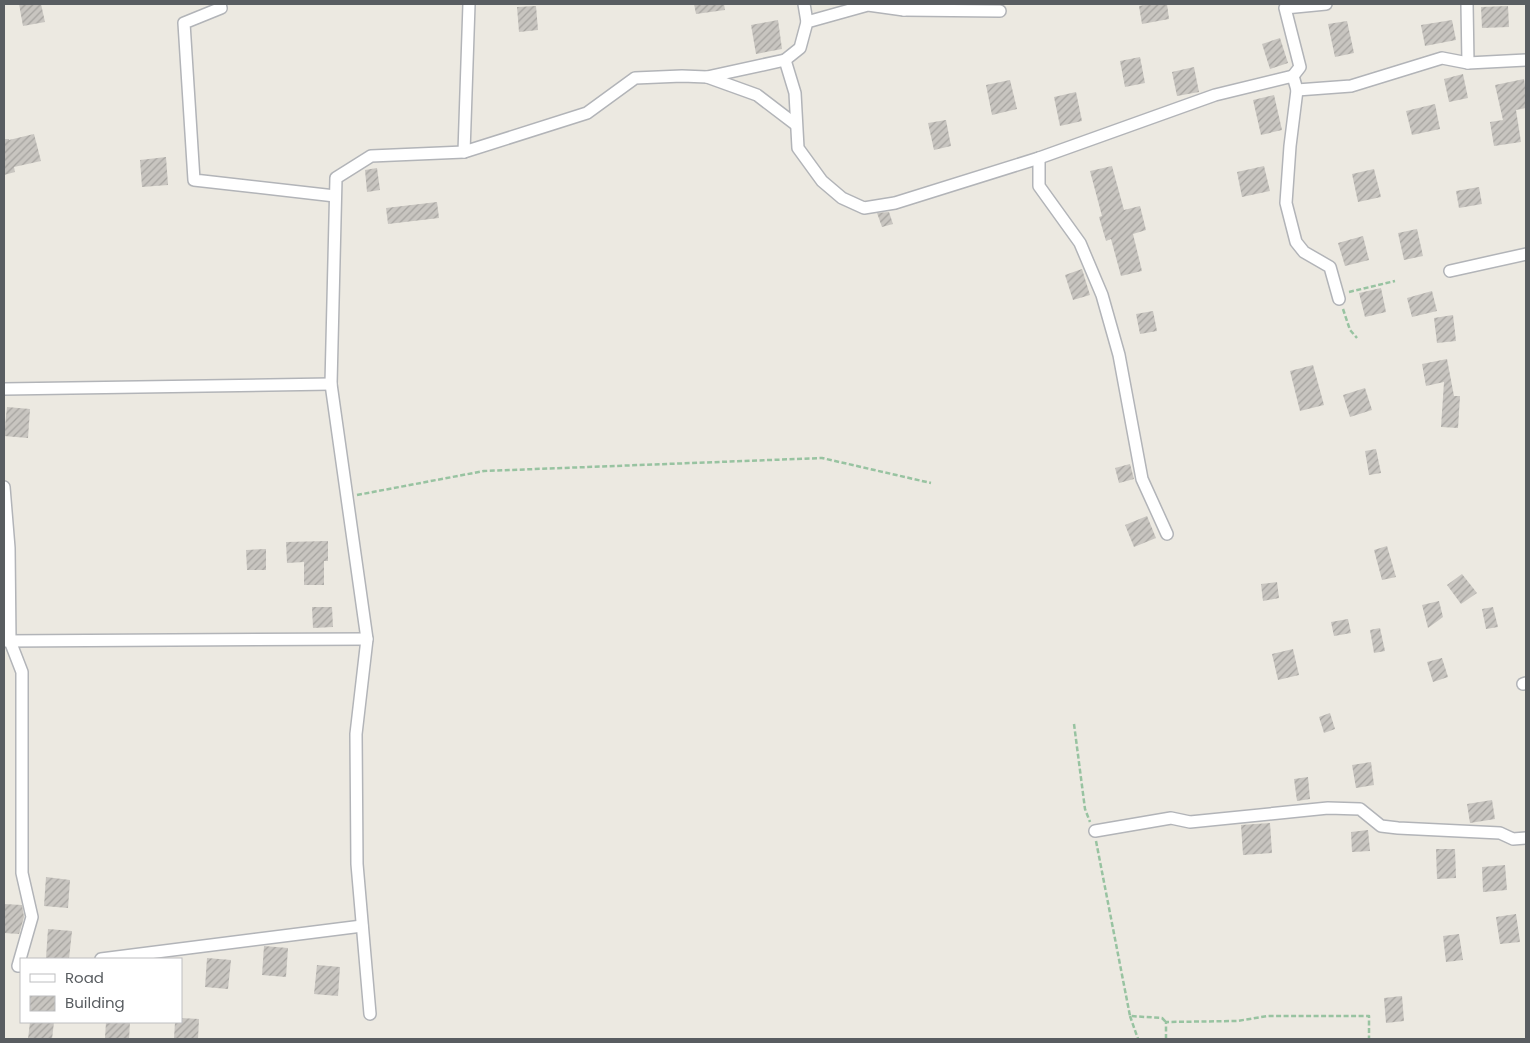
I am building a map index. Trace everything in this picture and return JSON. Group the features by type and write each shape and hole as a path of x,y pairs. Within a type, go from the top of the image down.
{"street":[{"path":"220,4 221,8 184,24 194,180 335,196"},
{"path":"464,152 469,4"},
{"path":"370,1014 357,864 356,734 367,639 331,384 336,178 371,156 464,152 587,113 635,78 707,77 785,60 800,48 807,22 804,4"},
{"path":"785,60 795,93 798,148 822,181 842,198 864,208 895,202 1038,158 1215,95 1293,76 1300,67 1285,8 1326,4"},
{"path":"1467,4 1468,63"},
{"path":"807,22 868,5 1000,10"},
{"path":"1297,90 1350,86 1442,58 1468,63 1526,60"},
{"path":"1293,76 1297,90 1290,146 1286,203 1296,242 1304,252 1330,267 1338,297"},
{"path":"707,77 757,95 796,124"},
{"path":"1038,158 1039,186 1080,243 1102,295 1119,355 1142,479 1167,534"},
{"path":"1450,271 1526,254"},
{"path":"4,390 331,384"},
{"path":"4,487 8,548 7,641 22,672 22,873 32,918 20,958"},
{"path":"7,641 367,639"},
{"path":"1094,831 1171,818 1190,822 1328,808 1360,809 1381,826 1500,833 1513,838 1526,838"},
{"path":"109,958 362,926"}],"path":[{"path":"1357,338 1350,330 1338,297 1395,281"},
{"path":"346,497 484,471 822,458 931,483"},
{"path":"1074,724 1085,808 1094,831 1130,1016 1138,1039"},
{"path":"1130,1016 1162,1018 1166,1022 1237,1021 1268,1016 1369,1016 1369,1039"},
{"path":"1166,1022 1166,1039"}],"building":[{"path":"19,4 41,4 45,22 23,26"},
{"path":"694,4 724,4 725,10 696,14"},
{"path":"1167,4 1169,19 1142,24 1139,6"},
{"path":"536,6 538,30 519,32 517,7"},
{"path":"1508,6 1509,27 1482,28 1481,7"},
{"path":"778,20 782,49 756,54 751,25"},
{"path":"1452,20 1456,40 1425,46 1421,25"},
{"path":"1347,21 1354,53 1335,57 1328,24"},
{"path":"1280,38 1288,63 1270,69 1262,44"},
{"path":"1140,57 1145,83 1125,87 1120,61"},
{"path":"1194,67 1199,92 1177,96 1172,72"},
{"path":"1463,74 1468,98 1449,102 1444,79"},
{"path":"1524,79 1526,108 1516,110 1521,142 1494,146 1490,122 1503,120 1495,85"},
{"path":"1010,80 1017,109 992,115 986,85"},
{"path":"1076,92 1082,121 1060,126 1054,97"},
{"path":"1274,95 1282,130 1261,135 1253,100"},
{"path":"1435,104 1440,129 1412,135 1406,111"},
{"path":"946,120 951,146 934,150 928,123"},
{"path":"34,134 41,161 14,167 15,172 4,175 4,139 9,140"},
{"path":"166,157 168,185 142,187 140,160"},
{"path":"1112,166 1124,210 1140,206 1146,230 1133,234 1142,271 1121,276 1111,239 1106,241 1099,217 1102,216 1090,171"},
{"path":"1264,166 1270,191 1242,197 1237,172"},
{"path":"377,168 380,190 367,192 365,170"},
{"path":"1374,169 1381,197 1358,202 1352,174"},
{"path":"1479,187 1482,204 1459,208 1456,191"},
{"path":"437,202 439,218 388,224 386,208"},
{"path":"889,212 893,224 882,227 877,213"},
{"path":"1417,229 1423,256 1404,260 1398,233"},
{"path":"1363,236 1369,260 1345,266 1338,243"},
{"path":"1082,269 1090,295 1073,300 1065,275"},
{"path":"1381,288 1386,312 1365,317 1359,293"},
{"path":"1432,291 1437,311 1412,317 1407,298"},
{"path":"1153,311 1157,331 1140,334 1136,314"},
{"path":"1453,315 1456,341 1437,343 1434,318"},
{"path":"1447,359 1454,396 1460,396 1458,428 1441,427 1444,382 1426,386 1422,364"},
{"path":"1313,365 1324,405 1300,411 1290,371"},
{"path":"1365,388 1372,410 1350,417 1343,395"},
{"path":"7,407 30,409 28,438 4,436"},
{"path":"1376,449 1381,473 1369,475 1365,451"},
{"path":"1130,464 1134,479 1119,483 1115,468"},
{"path":"1147,516 1156,538 1134,547 1125,525"},
{"path":"328,541 328,561 324,561 324,585 304,585 304,562 287,563 286,542"},
{"path":"1387,546 1396,577 1382,580 1374,550"},
{"path":"266,549 266,570 247,570 246,550"},
{"path":"1462,574 1477,593 1461,604 1447,585"},
{"path":"1277,582 1279,598 1263,601 1261,584"},
{"path":"1439,601 1443,617 1428,628 1422,605"},
{"path":"312,607 332,607 333,627 313,628"},
{"path":"1493,607 1498,627 1486,629 1482,609"},
{"path":"1348,619 1351,633 1334,636 1331,622"},
{"path":"1380,628 1385,651 1374,653 1370,630"},
{"path":"1293,649 1299,675 1278,680 1272,654"},
{"path":"1442,658 1448,677 1433,682 1427,662"},
{"path":"1330,713 1335,729 1324,733 1319,717"},
{"path":"1371,762 1374,785 1356,788 1352,765"},
{"path":"1308,777 1310,799 1297,801 1294,779"},
{"path":"1492,800 1495,819 1470,823 1467,804"},
{"path":"1270,823 1272,853 1243,855 1241,825"},
{"path":"1368,830 1370,851 1352,852 1351,832"},
{"path":"1436,849 1455,849 1456,878 1437,879"},
{"path":"1505,865 1507,890 1483,892 1482,867"},
{"path":"46,877 70,880 68,908 44,906"},
{"path":"4,904 22,905 24,917 19,934 4,933"},
{"path":"1516,914 1520,942 1500,944 1496,917"},
{"path":"48,929 72,931 69,958 46,958"},
{"path":"1459,934 1463,960 1446,962 1443,936"},
{"path":"264,946 288,948 286,977 262,975"},
{"path":"207,958 231,960 228,989 205,987"},
{"path":"317,965 340,967 338,996 314,994"},
{"path":"1402,996 1404,1021 1386,1023 1384,998"},
{"path":"182,1018 199,1019 198,1039 174,1039 175,1023 182,1023"},
{"path":"30,1023 54,1023 52,1039 28,1039"},
{"path":"106,1023 130,1023 129,1039 105,1038"}]}
